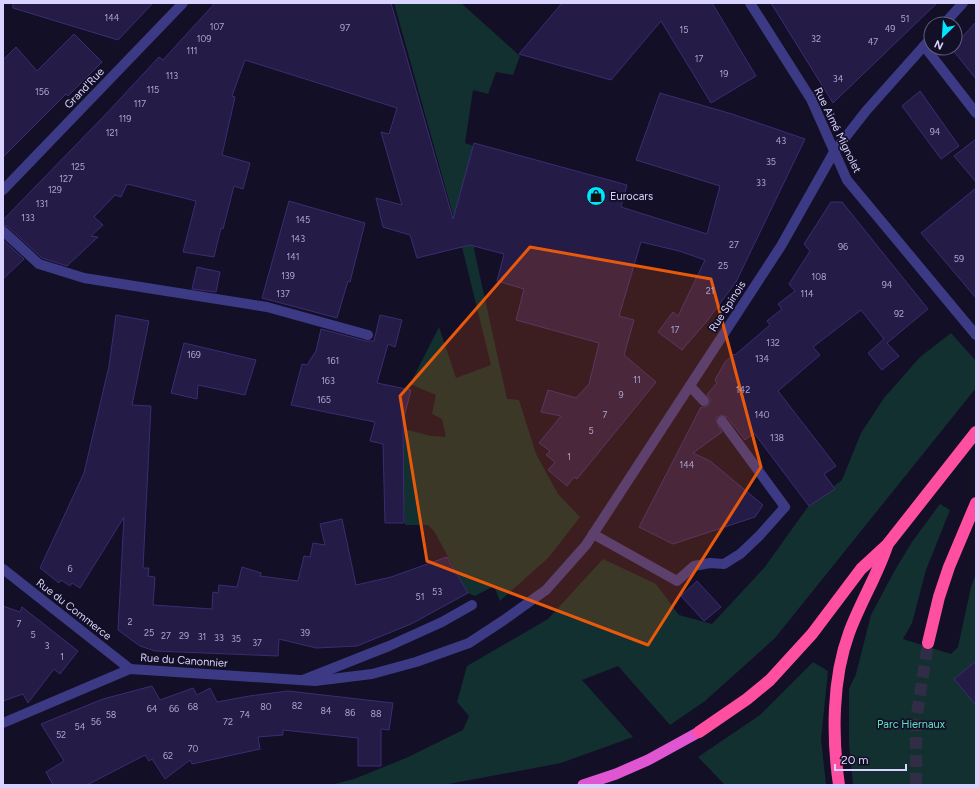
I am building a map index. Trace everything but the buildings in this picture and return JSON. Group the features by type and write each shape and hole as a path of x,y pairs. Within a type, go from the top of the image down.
{"highway":[{"path":"583,785 616,774 648,760 700,732 747,699 770,680 812,634 861,569 888,545 976,432"},
{"path":"928,643 939,597 949,567 976,503"},
{"path":"839,785 836,768 835,724 837,682 848,634 881,564 888,545"}],"street":[{"name":"Grand'Rue","path":"3,190 183,3"},
{"name":"Rue Aimé Mignolet","path":"750,3 811,99 848,180 976,335"},
{"path":"951,16 963,3"},
{"name":"Rue Spinois","path":"546,590 586,545 781,246 834,152 866,111 923,48"},
{"path":"937,56 976,113"},
{"path":"3,231 38,264 84,278 267,307 368,335"},
{"path":"690,386 704,401"},
{"path":"593,534 677,581 694,566 710,563 724,564 740,554 760,536 785,507 722,421"},
{"name":"Rue du Commerce","path":"3,569 130,669"},
{"name":"Rue du Canonnier","path":"3,723 130,669 315,681 372,674 416,662 469,643 546,590"},
{"name":"Rue du Canonnier","path":"303,680 396,643 442,622 472,605"}],"highlighted area":[{"path":"530,247 711,279 761,467 648,645 427,561 400,396"}],"green space":[{"path":"394,3 461,3 520,56 513,75 496,72 488,94 473,90 465,143 487,151 488,201 474,249 507,399 519,400 536,454 558,494 580,517 549,557 500,601 494,586 475,596 468,593 434,531 428,525 405,525 400,428 431,436 446,437 442,419 432,414 436,395 410,384 439,327 456,378 491,365 462,247"},
{"path":"951,333 976,361 976,388 775,638 705,701 670,725 618,666 582,680 633,737 561,763 443,785 331,785 354,779 406,758 463,730 469,716 457,702 467,666 548,619 603,559 656,584 679,615 712,624 764,568 810,504 842,480 861,433 884,398 920,357"},
{"name":"Parc Hiernaux","path":"940,504 950,510 926,570 912,623 903,639 951,654 958,647 971,587 976,573 976,785 853,785 849,743 849,689 856,674 871,615 912,542"},
{"path":"813,662 828,671 821,739 826,785 725,785 698,757 760,715"}],"tunnel":[{"path":"916,785 916,721 928,643"}],"place":[{"name":"Eurocars","path":"596,196"}]}
